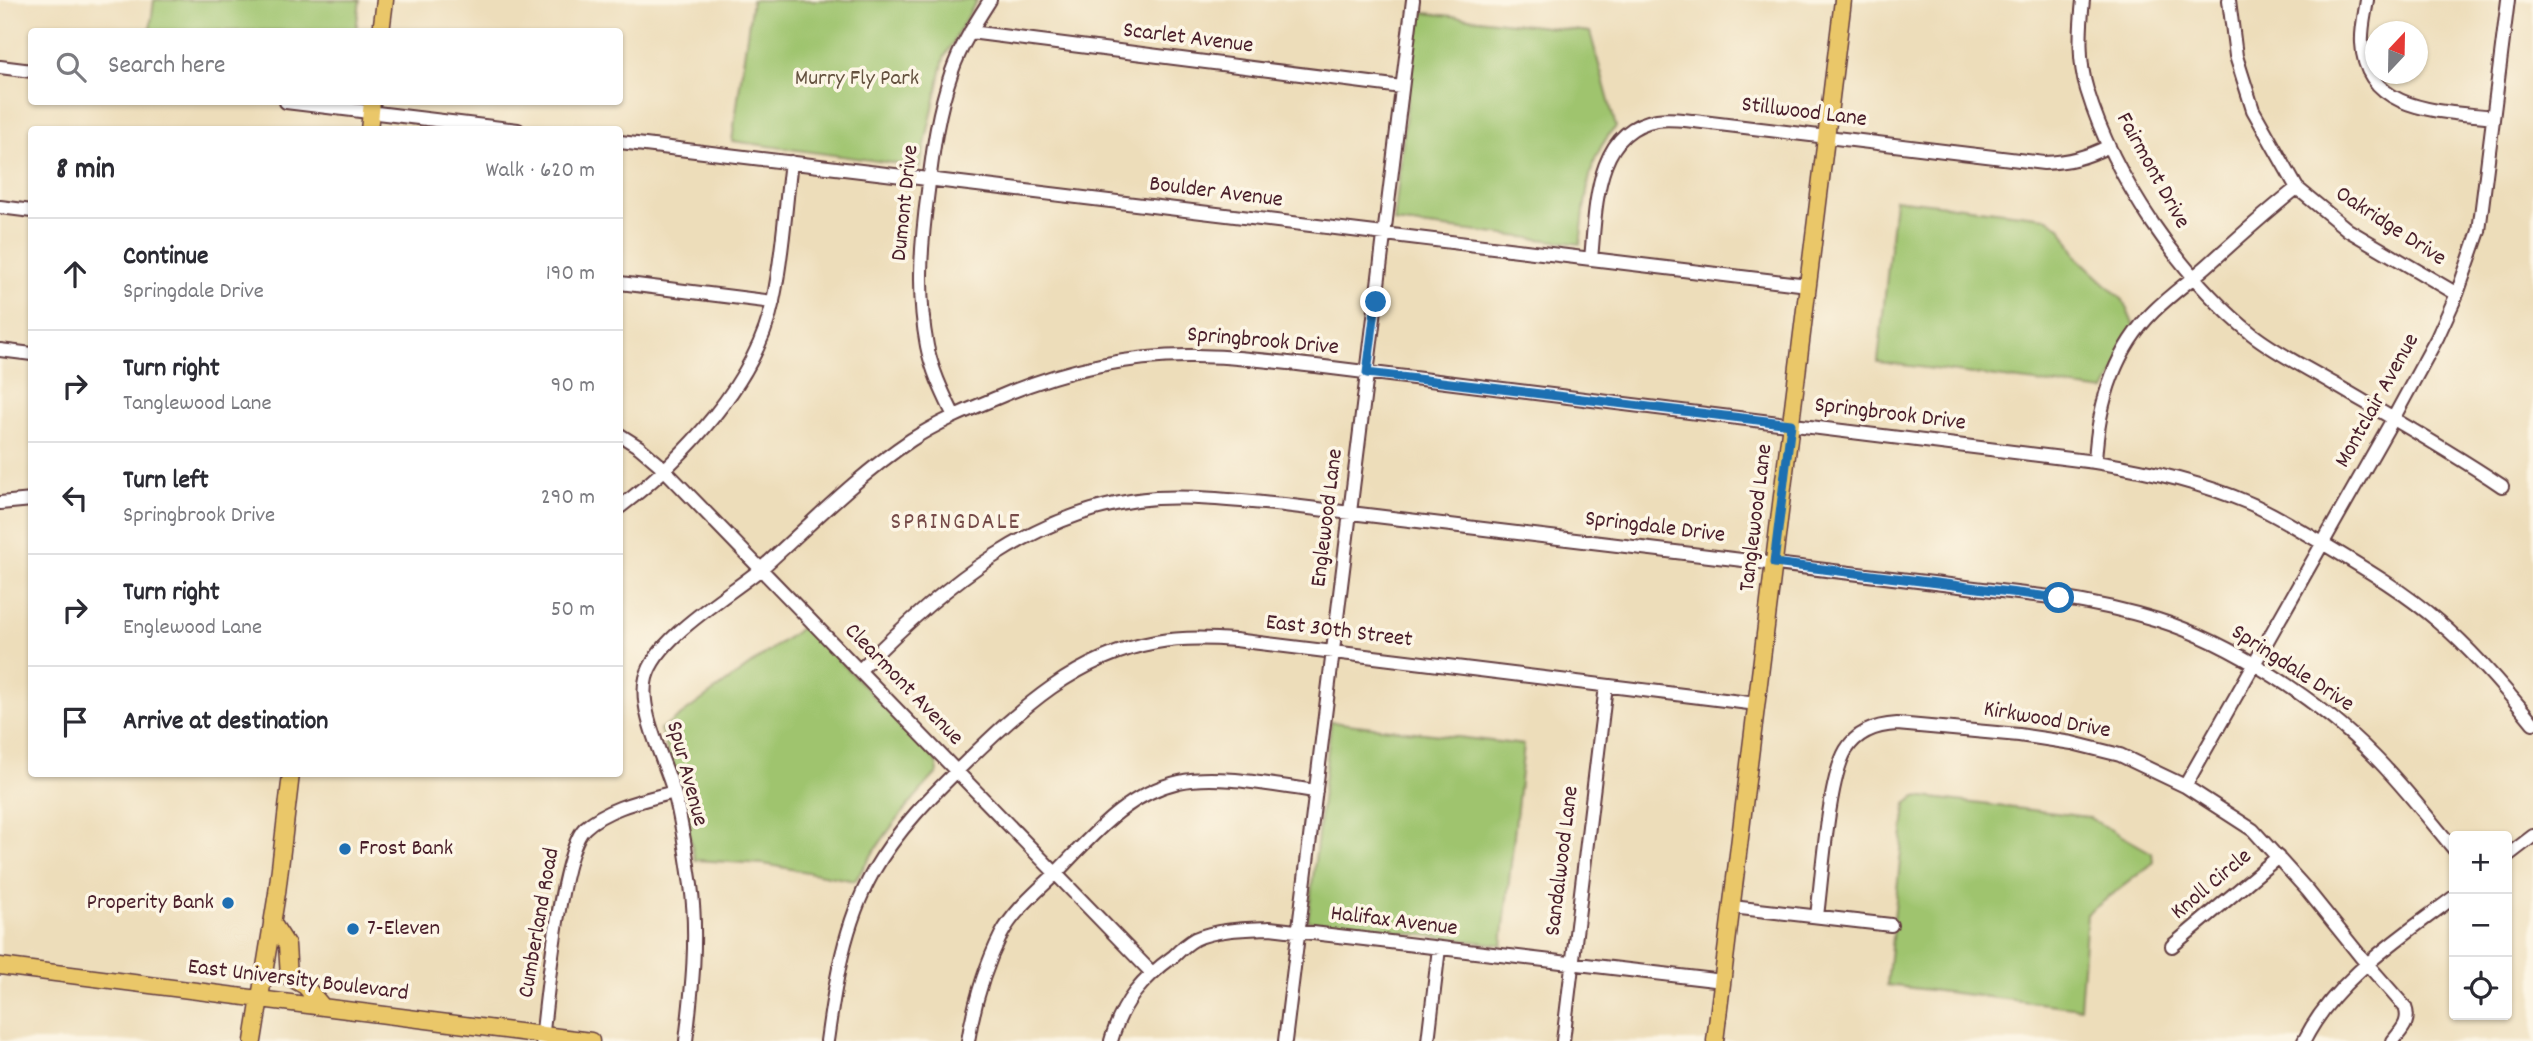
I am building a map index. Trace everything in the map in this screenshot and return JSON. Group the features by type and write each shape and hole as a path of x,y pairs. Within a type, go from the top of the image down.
{"main road":[{"path":"382,28 385,0"},
{"name":"Tanglewood Lane","path":"1715,1041 1843,0"},
{"path":"370,126 372,107"},
{"path":"253,1041 291,777"},
{"path":"272,922 287,945 289,977 305,986 323,1007"},
{"name":"East University Boulevard","path":"0,966 542,1038 591,1041"}],"street":[{"name":"Dumont Drive","path":"954,416 938,382 928,348 922,315 921,254 934,132 953,69 990,0"},
{"name":"Englewood Lane","path":"1285,1041 1413,0"},
{"name":"Fairmont Drive","path":"2083,0 2081,55 2086,88 2109,146 2151,221 2194,278 2254,336 2418,435 2448,450 2502,486"},
{"name":"Oakridge Drive","path":"2229,0 2236,56 2253,110 2297,188 2348,230 2457,294"},
{"path":"2367,0 2362,31 2363,55 2380,87 2410,106 2493,117"},
{"name":"Montclair Avenue","path":"2185,786 2393,419 2437,338 2457,294 2479,231 2508,0"},
{"name":"Scarlet Avenue","path":"970,33 1402,87"},
{"path":"0,67 28,70"},
{"path":"338,105 372,107 493,126"},
{"name":"Stillwood Lane","path":"1591,259 1597,204 1607,159 1622,138 1643,124 1666,119 1694,121 2044,163 2066,162 2109,146"},
{"name":"Boulder Avenue","path":"623,142 1808,285"},
{"path":"623,504 664,470 732,393 757,351 773,302 791,162"},
{"path":"2095,462 2103,399 2118,360 2142,324 2297,188"},
{"path":"0,207 28,210"},
{"path":"623,283 773,302"},
{"path":"0,350 28,354"},
{"name":"Springbrook Drive","path":"761,568 823,510 880,463 912,440 954,416 1066,372 1126,360 1168,356 1219,357 2095,462 2190,482 2248,503 2298,527 2385,581 2437,621 2484,665 2533,723"},
{"name":"Clearmont Avenue","path":"623,437 639,447 664,470 761,568 1151,972"},
{"name":"Springdale Drive","path":"860,670 927,604 982,562 1049,527 1087,513 1130,502 1188,498 1283,505 2103,605 2160,620 2208,639 2254,665 2347,730 2397,781 2449,843"},
{"path":"0,503 28,500"},
{"name":"Spur Avenue","path":"686,1041 694,970 692,888 674,792 644,691 648,671 663,648 761,568"},
{"name":"East 30th Street","path":"827,1041 835,985 849,927 873,873 906,824 994,734 1049,687 1086,666 1135,647 1177,639 1205,638 1757,704"},
{"name":"Sandalwood Lane","path":"1563,1041 1606,686"},
{"name":"Kirkwood Drive","path":"1817,916 1830,812 1842,759 1853,741 1872,729 1897,724 2072,743 2120,755 2185,786 2253,830 2405,1007 2406,1025 2393,1041"},
{"path":"968,1041 983,976 1015,912 1115,814 1160,787 1206,779 1316,791"},
{"name":"Cumberland Road","path":"542,1038 565,878 576,838 601,817 674,792"},
{"path":"2512,852 2533,836"},
{"name":"Knoll Circle","path":"2172,946 2278,857"},
{"path":"2304,1041 2331,1000 2368,964 2449,901"},
{"path":"1732,907 1891,925"},
{"name":"Halifax Avenue","path":"1111,1041 1128,999 1151,972 1196,939 1233,930 1270,928 1723,981"},
{"path":"1428,1041 1439,948"}],"green space":[{"path":"154,0 360,0 356,28 150,28"},
{"name":"Murry Fly Park","path":"752,0 977,0 944,58 920,167 732,141"},
{"path":"1417,12 1590,32 1616,127 1598,152 1593,167 1580,244 1394,222"},
{"path":"1895,199 2045,217 2061,228 2078,258 2123,300 2136,331 2105,391 1878,362"},
{"path":"805,625 936,761 938,772 893,824 855,881 764,864 695,860 678,783 660,729"},
{"path":"1331,722 1524,745 1502,945 1308,921"},
{"path":"1916,796 2088,817 2152,853 2153,863 2087,914 2080,1008 1887,985 1906,804"}],"place":[{"name":"Frost Bank","path":"345,849"},
{"name":"Properity Bank","path":"228,903"},
{"name":"7-Eleven","path":"353,929"}],"district":[{"name":"SPRINGDALE","path":"956,523"}],"route":[{"path":"1376,302 1367,373 1791,424 1774,563 2059,598"}]}
